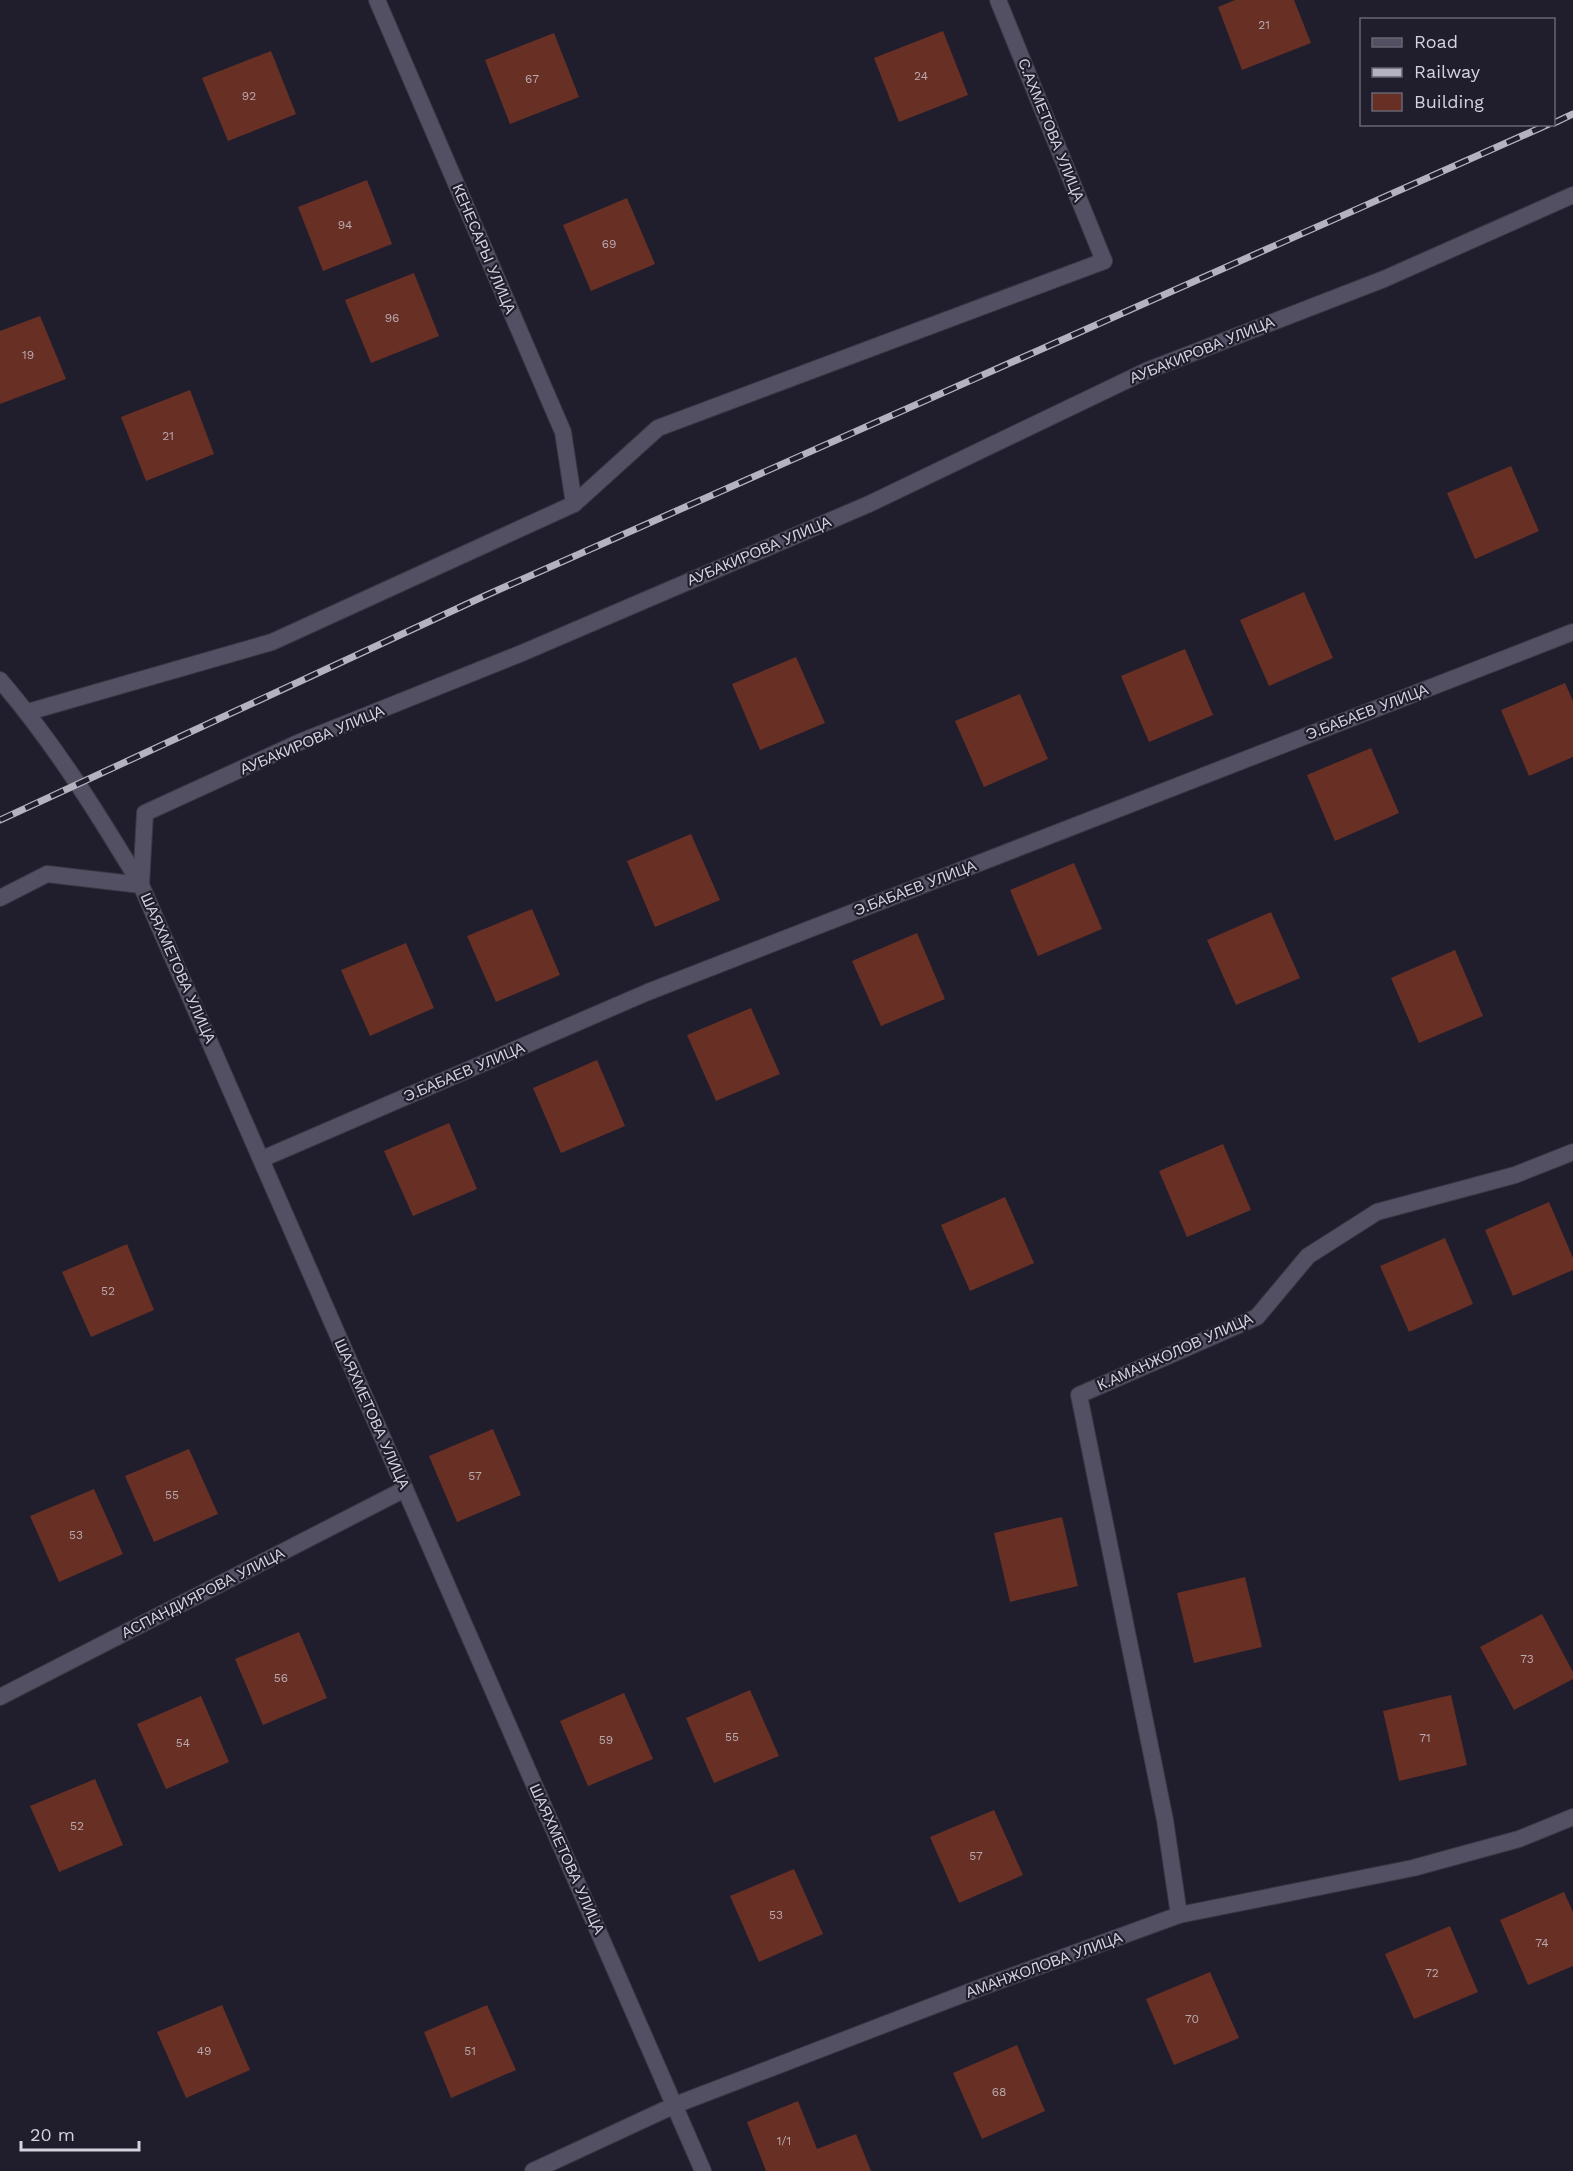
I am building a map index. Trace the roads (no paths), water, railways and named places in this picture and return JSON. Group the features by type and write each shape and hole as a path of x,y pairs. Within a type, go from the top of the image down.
{"street":[{"name":"КЕНЕСАРЫ УЛИЦА","path":"376,0 563,432 574,504"},
{"name":"С.АХМЕТОВА УЛИЦА","path":"574,504 658,428 1104,261 998,0"},
{"name":"АУБАКИРОВА УЛИЦА","path":"141,885 145,813 300,742 522,653 869,504 1146,371 1384,279 1573,195"},
{"path":"28,712 272,642 574,504"},
{"name":"Э.БАБАЕВ УЛИЦА","path":"262,1159 648,992 1573,632"},
{"name":"ШАЯХМЕТОВА УЛИЦА","path":"0,680 28,712 79,782 141,885 703,2171"},
{"path":"0,898 47,874 141,885"},
{"name":"К.АМАНЖОЛОВ УЛИЦА","path":"1179,1915 1165,1820 1079,1395 1257,1317 1308,1256 1377,1212 1515,1175 1573,1152"},
{"name":"АСПАНДИЯРОВА УЛИЦА","path":"0,1697 405,1489"},
{"name":"АМАНЖОЛОВА УЛИЦА","path":"533,2171 675,2105 982,1987 1179,1915 1413,1868 1519,1839 1573,1817"}],"railway":[{"path":"1555,123 1573,114"},
{"path":"0,820 480,598 1544,126"}]}
